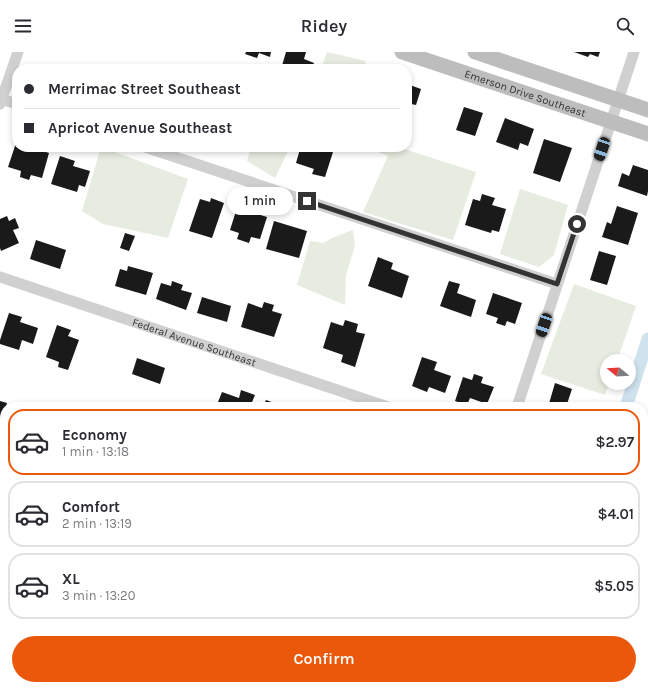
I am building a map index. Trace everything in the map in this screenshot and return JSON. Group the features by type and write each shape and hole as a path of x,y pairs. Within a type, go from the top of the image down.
{"street":[{"path":"14,64 18,52"},
{"name":"Emerson Drive Southeast","path":"402,52 648,134"},
{"name":"Emerson Drive Southeast","path":"475,52 648,110"},
{"path":"519,402 634,52"},
{"path":"12,70 1,102 12,103"},
{"path":"160,152 557,284"},
{"name":"Federal Avenue Southeast","path":"0,277 373,402"}],"shaded area":[{"path":"327,52 366,61 365,64 323,64"},
{"path":"412,151 476,172 453,240 363,212 388,156 378,152"},
{"path":"100,152 115,152 188,179 168,238 103,224 82,211"},
{"path":"250,152 288,152 275,178 247,161"},
{"path":"520,189 568,205 554,255 539,267 500,254"},
{"path":"353,230 355,246 346,275 345,305 297,285 310,241 324,243 332,238"},
{"path":"574,284 636,306 619,354 600,354 600,390 607,390 605,395 541,374"}],"building":[{"path":"246,52 271,52 270,57 259,53 257,58 245,54"},
{"path":"286,52 306,52 304,59 314,63 314,64 282,64"},
{"path":"574,52 600,52 598,57 590,54 588,57"},
{"path":"412,86 421,89 416,105 412,104"},
{"path":"464,107 483,113 475,136 456,130"},
{"path":"505,118 534,129 528,146 520,143 518,150 496,142"},
{"path":"544,139 572,148 560,182 533,173"},
{"path":"13,152 49,153 42,178 31,175 29,180 20,177 21,171 8,167"},
{"path":"299,152 333,152 325,177 312,174 314,169 296,163"},
{"path":"60,156 75,161 73,166 90,171 85,187 79,185 77,192 51,184"},
{"path":"633,165 648,170 647,196 618,186 622,173 629,176"},
{"path":"482,194 495,198 492,205 506,209 499,232 492,230 491,233 465,225 473,199 480,201"},
{"path":"211,198 224,203 212,238 189,231 200,199 210,202"},
{"path":"617,206 638,213 628,245 602,237 607,222 611,224"},
{"path":"237,208 267,217 260,239 251,237 249,243 237,239 239,233 230,230"},
{"path":"7,216 9,221 15,218 19,228 13,230 19,243 1,251 0,219"},
{"path":"274,221 307,231 299,258 266,249"},
{"path":"125,233 135,236 129,251 120,248"},
{"path":"36,240 66,250 60,269 30,259"},
{"path":"599,251 616,256 607,285 590,280"},
{"path":"378,257 393,263 391,269 409,276 402,298 368,286"},
{"path":"128,266 153,273 146,295 115,286 120,269 127,271"},
{"path":"172,281 183,285 181,290 192,293 186,310 156,299 161,283 171,286"},
{"path":"449,281 460,284 457,293 476,300 471,317 440,306"},
{"path":"493,293 522,303 515,324 507,321 505,326 496,323 498,318 486,314"},
{"path":"202,297 231,306 227,322 197,313"},
{"path":"264,302 274,305 272,311 282,314 274,337 241,327 248,303 262,308"},
{"path":"9,313 22,317 20,322 38,328 33,344 22,340 19,350 0,344"},
{"path":"345,320 358,324 356,332 365,334 355,367 341,362 343,355 323,348 331,322 343,326"},
{"path":"57,325 71,330 68,336 79,340 68,370 58,367 59,362 46,357"},
{"path":"422,357 437,362 434,370 451,376 445,393 429,387 427,392 412,386"},
{"path":"137,358 165,368 160,384 132,374"},
{"path":"474,374 483,377 481,383 494,387 488,402 481,402 470,398 468,402 455,401 463,377 472,380"},
{"path":"555,383 572,389 568,402 549,402"},
{"path":"241,390 255,395 252,402 218,402 222,392 239,398"}],"waterway":[{"path":"628,402 648,339"}],"route":[{"path":"307,201 557,284 577,224"}]}
